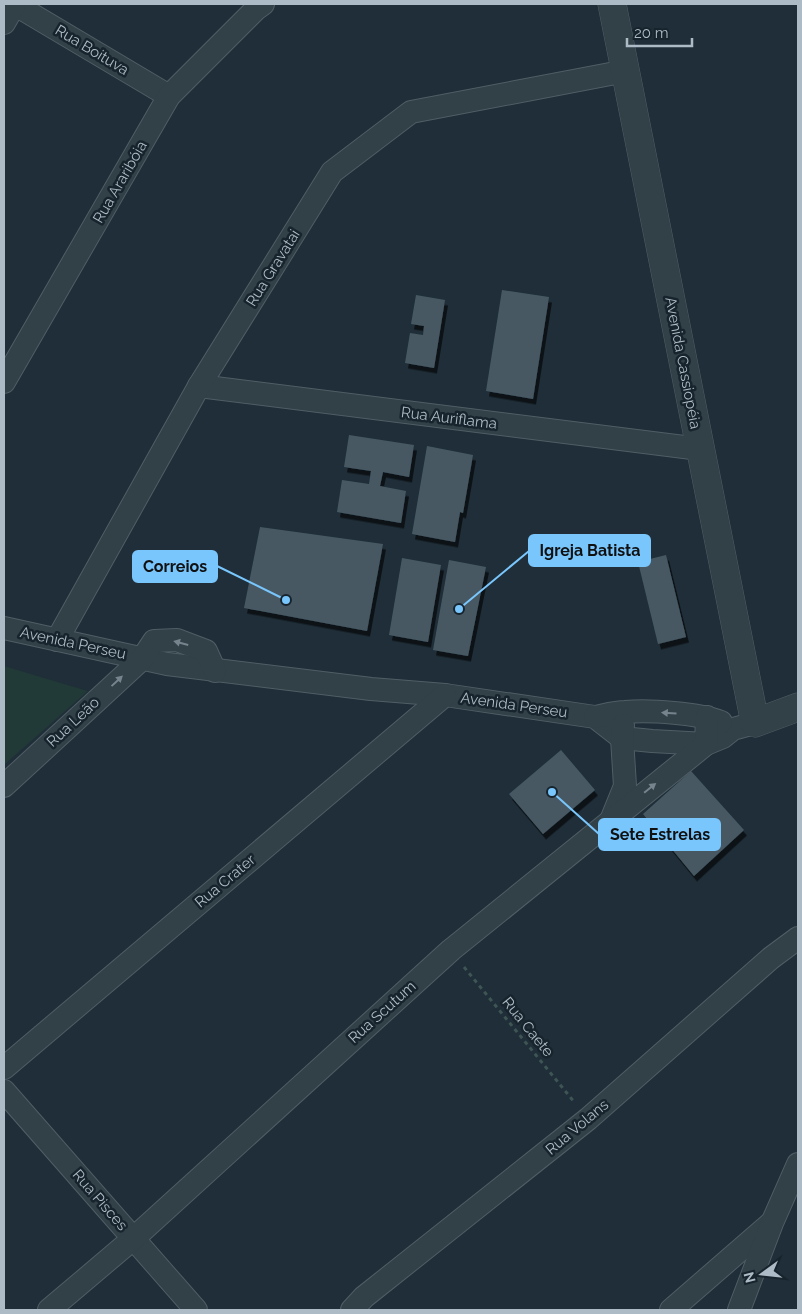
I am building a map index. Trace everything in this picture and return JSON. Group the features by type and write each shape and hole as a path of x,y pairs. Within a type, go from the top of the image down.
{"street":[{"name":"Rua Boituva","path":"15,4 169,96"},
{"path":"4,22 15,4"},
{"name":"Rua Araribóia","path":"4,382 169,96 263,4"},
{"name":"Avenida Cassiopéia","path":"612,4 700,450 744,726"},
{"name":"Rua Gravatai","path":"57,640 199,386 332,172 411,112 626,71"},
{"name":"Rua Auriflama","path":"199,386 700,450"},
{"name":"Avenida Perseu","path":"4,628 142,658 154,641 177,640 206,651 215,670 445,696 595,717 622,738"},
{"name":"Rua Leão","path":"4,786 142,658"},
{"name":"Rua Crater","path":"4,1068 445,696"},
{"path":"622,738 706,744 744,726 798,707"},
{"path":"595,717 624,712 668,713 706,717 744,726"},
{"path":"612,819 625,786 622,738 624,712"},
{"path":"706,717 706,744"},
{"name":"Rua Scutum","path":"48,1310 134,1238 450,950 706,744"},
{"name":"Rua Volans","path":"352,1310 364,1297 588,1119 771,958 798,938"},
{"path":"771,958 798,952"},
{"name":"Rua Pisces","path":"4,1091 196,1310"},
{"path":"738,1310 772,1222 796,1173"},
{"path":"672,1310 772,1222"}],"path":[{"name":"Rua Caete","path":"450,950 588,1119"}],"green space":[{"path":"4,666 88,691 4,765"}],"building":[{"path":"502,290 549,297 533,399 486,391"},
{"path":"416,295 445,300 434,368 405,363 410,333 423,335 424,326 411,324"},
{"path":"349,435 414,445 409,477 383,472 380,486 406,491 401,523 337,512 342,480 369,484 371,471 344,467"},
{"path":"427,446 473,455 463,513 460,512 455,542 412,534"},
{"path":"260,527 383,544 367,631 244,608"},
{"path":"666,555 686,637 658,644 638,562"},
{"path":"402,558 441,565 428,642 389,635"},
{"path":"449,560 486,567 468,656 433,650"},
{"path":"561,750 595,790 543,834 509,794"},
{"path":"691,771 744,830 694,876 643,814"}],"place":[{"name":"Correios","path":"286,600"},
{"name":"Igreja Batista","path":"459,609"},
{"name":"Sete Estrelas","path":"552,792"}]}
